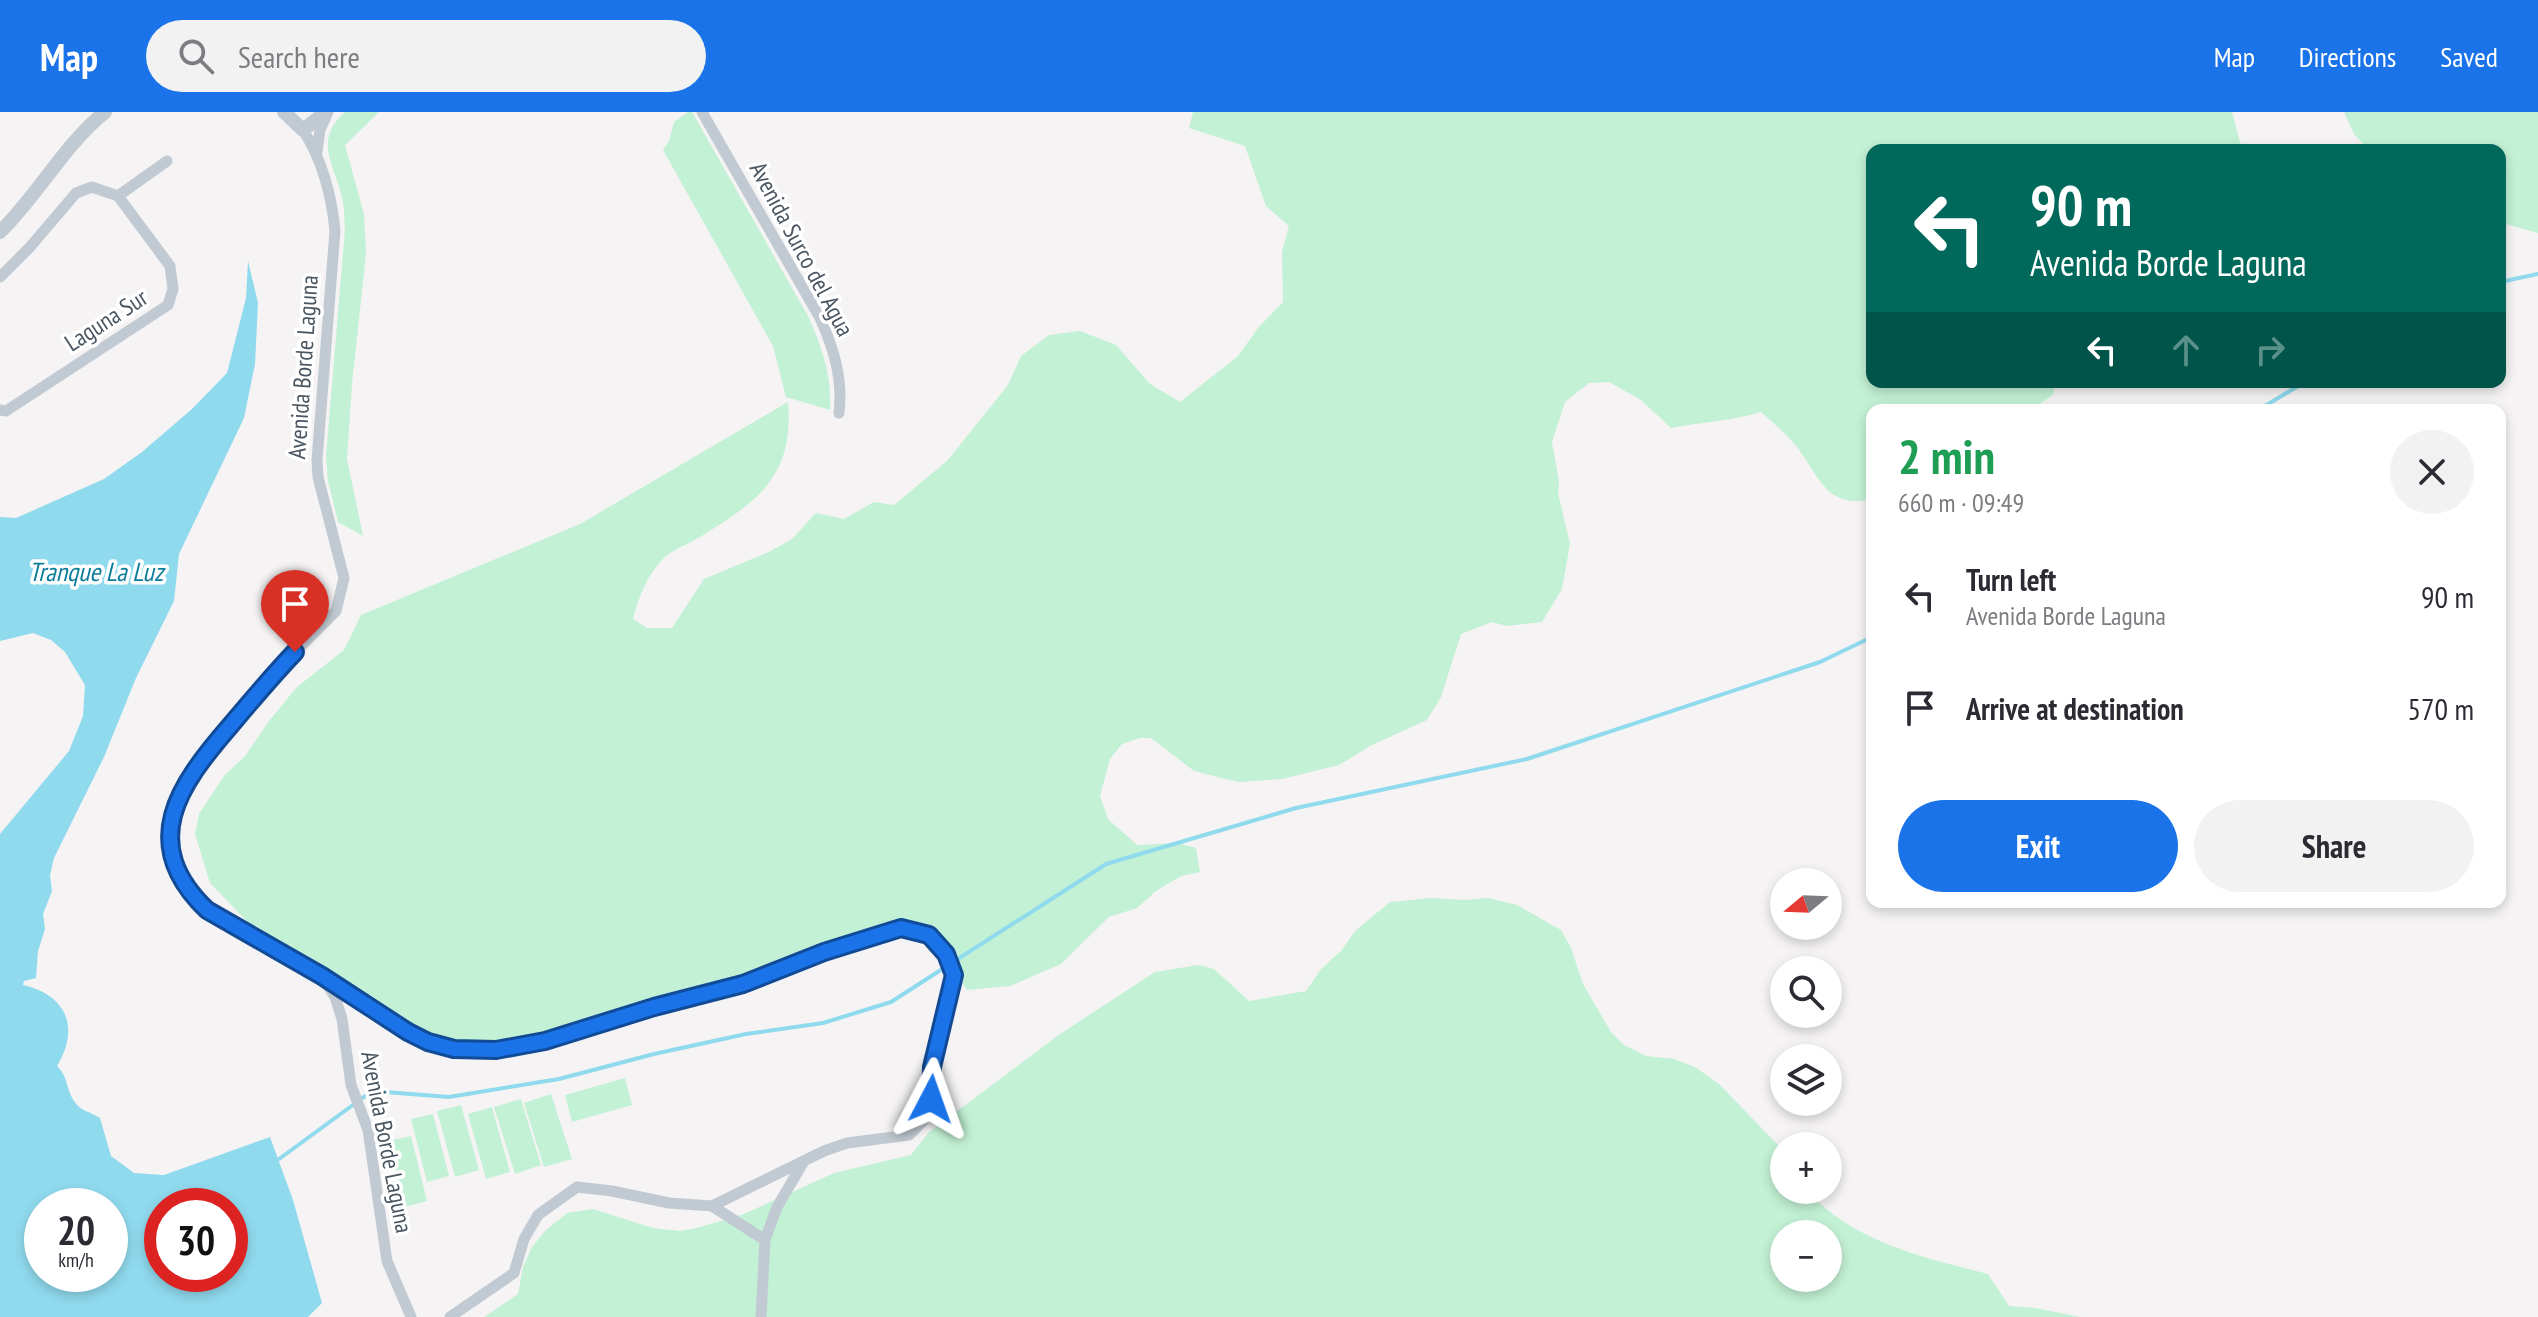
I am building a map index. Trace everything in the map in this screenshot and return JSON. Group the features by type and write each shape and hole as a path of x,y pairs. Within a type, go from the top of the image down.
{"street":[{"path":"0,232 82,134 105,112"},
{"path":"286,112 302,115 325,112"},
{"name":"Avenida Borde Laguna","path":"286,112 303,130 318,160 333,211 335,231 317,460 318,477 344,578 336,611 274,673 188,778 174,805 170,830 172,857 179,877 207,910 239,931 322,976 428,1042 454,1049 496,1050 545,1041 654,1007 743,984 824,952 901,928 929,935 946,954 954,975 932,1067 931,1099 923,1121 909,1135 847,1143 824,1151 712,1206"},
{"path":"303,130 325,112"},
{"path":"318,160 325,112"},
{"name":"Avenida Surco del Agua","path":"702,112 829,338 839,376 839,413"},
{"path":"0,277 76,193 92,187 118,196 167,161"},
{"name":"Laguna Sur","path":"0,410 6,411 168,305 173,289 170,266 118,196"},
{"name":"Avenida Borde Laguna","path":"322,976 335,997 342,1019 351,1085 368,1130 387,1261 411,1317"},
{"path":"761,1317 765,1240 777,1207 803,1163"},
{"path":"450,1317 514,1273 524,1239 538,1215 577,1187 669,1203 712,1206 765,1240"}],"green space":[{"path":"345,112 379,112 345,145 364,214 366,254 347,459 363,536 338,522 328,481 326,456 345,229 344,206 328,144 335,123"},
{"path":"692,112 808,316 825,362 830,410 786,397 773,346 663,150 674,122"},
{"path":"1193,112 2232,112 2240,144 1866,144 1866,388 2054,388 2053,395 2040,404 1866,404 1866,500 1857,501 1844,500 1826,488 1793,442 1761,412 1671,428 1641,400 1609,382 1589,383 1565,402 1552,442 1558,493 1570,544 1562,589 1542,622 1507,626 1492,622 1461,634 1441,697 1427,720 1372,745 1339,765 1282,779 1238,782 1194,771 1151,738 1122,744 1110,759 1100,796 1108,819 1137,845 1178,843 1196,848 1200,872 1181,876 1156,891 1137,908 1109,917 1061,964 1010,986 967,990 938,950 910,930 551,1037 468,1049 397,1019 264,939 210,883 195,834 199,814 224,776 245,756 297,687 344,650 361,615 580,524 788,402 785,450 768,484 739,511 663,559 644,587 633,619 647,628 672,628 704,579 792,539 816,513 844,519 874,502 894,505 947,461 1008,385 1021,356 1049,335 1080,331 1116,345 1150,384 1180,402 1238,356 1258,328 1283,302 1282,252 1289,226 1266,206 1245,146 1189,128"},
{"path":"2344,112 2538,112 2538,233 2506,224 2506,144 2363,144 2354,134"},
{"path":"1432,898 1488,898 1517,905 1561,930 1571,948 1583,984 1611,1032 1624,1045 1646,1056 1674,1059 1695,1067 1719,1084 1770,1137 1770,1204 1821,1204 1841,1220 1770,1220 1770,1292 1842,1292 1842,1221 1891,1246 1988,1274 2009,1306 2081,1317 484,1317 518,1294 523,1267 532,1247 545,1231 567,1213 593,1209 653,1228 680,1231 744,1214 834,1173 911,1155 928,1133 1060,1034 1155,972 1198,965 1214,969 1249,1001 1306,991 1355,931 1390,902"},
{"path":"625,1078 632,1105 572,1122 565,1095"},
{"path":"551,1094 572,1159 544,1167 524,1103"},
{"path":"521,1099 541,1165 515,1174 494,1107"},
{"path":"461,1105 479,1170 455,1177 437,1111"},
{"path":"492,1107 510,1172 486,1179 468,1114"},
{"path":"433,1114 449,1176 427,1182 411,1119"},
{"path":"411,1136 427,1201 404,1207 388,1141"}],"water":[{"name":"Tranque La Luz","path":"248,261 258,303 255,364 244,418 179,554 174,601 136,678 104,757 54,858 50,875 52,891 43,914 45,929 38,951 36,978 24,981 23,985 50,997 65,1015 68,1039 57,1066 76,1104 100,1118 111,1156 134,1173 164,1175 270,1137 293,1200 322,1303 308,1317 0,1317 0,834 69,751 83,716 85,685 65,652 51,640 33,633 0,641 0,517 16,518 104,479 142,452 192,409 227,373 246,298"}],"waterway":[{"path":"2506,281 2538,274"},
{"path":"2268,404 2295,388"},
{"path":"279,1159 372,1091 449,1097 559,1079 746,1034 823,1023 891,1002 1106,864 1296,808 1527,759 1820,662 1866,640"}],"route":[{"path":"295,652 203,758 174,805 170,830 172,857 179,877 207,910 322,976 408,1032 428,1042 454,1049 496,1050 545,1041 654,1007 743,984 824,952 901,928 929,935 946,954 954,975 932,1067 931,1099"}]}
